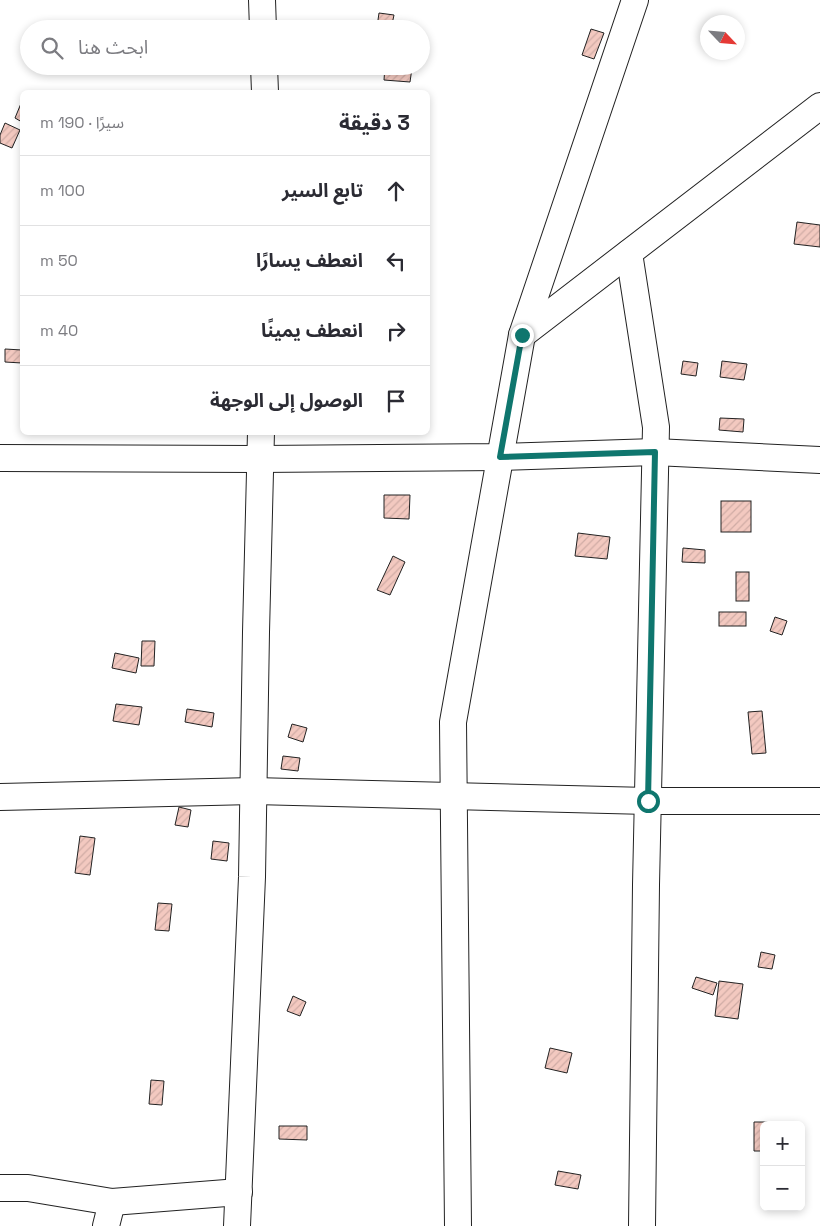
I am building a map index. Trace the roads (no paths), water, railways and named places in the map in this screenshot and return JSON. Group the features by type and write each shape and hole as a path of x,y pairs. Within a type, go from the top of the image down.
{"street":[{"path":"262,0 263,20"},
{"path":"458,1226 453,722 522,335 635,0"},
{"path":"264,75 265,90"},
{"path":"522,335 820,106"},
{"path":"629,253 656,427 642,1226"},
{"path":"237,1226 252,877 261,435"},
{"path":"0,458 260,459 500,457 655,452 820,460"},
{"path":"0,797 253,790 648,801 820,801"},
{"path":"0,1188 28,1188 109,1214 238,1192"}]}
